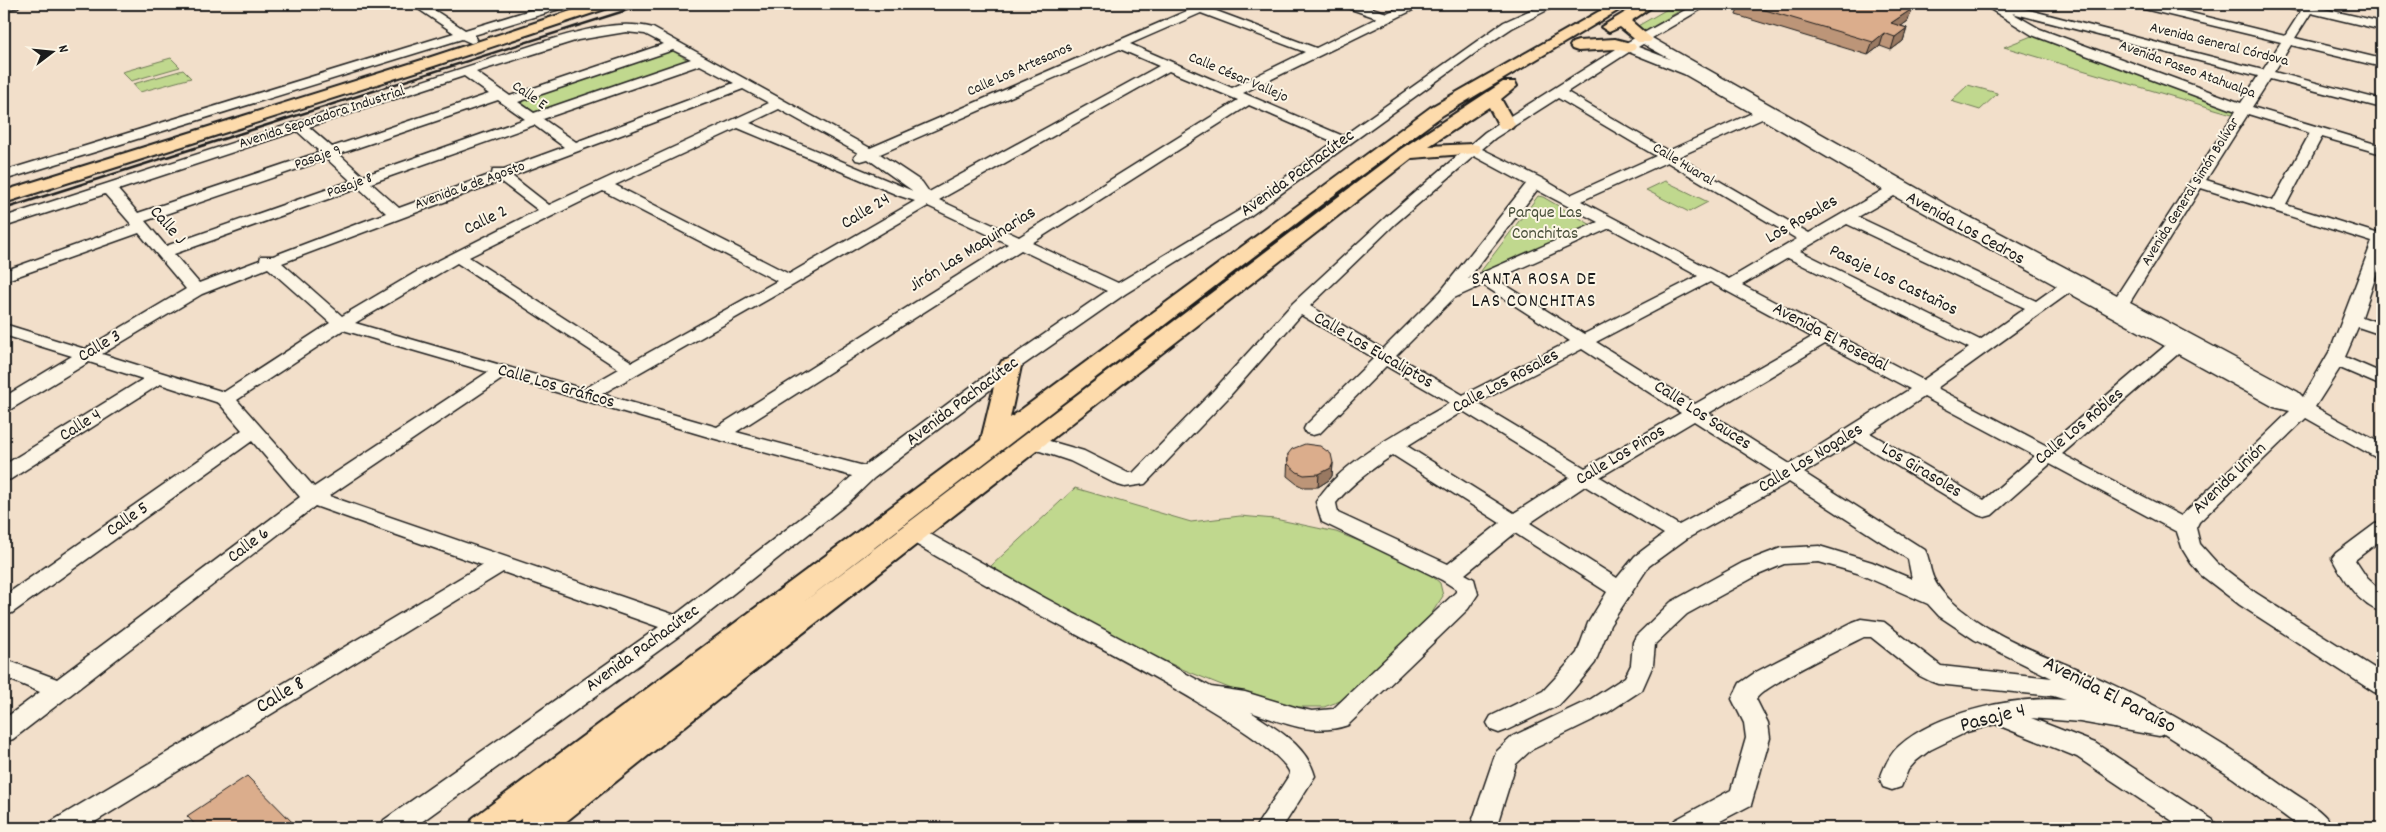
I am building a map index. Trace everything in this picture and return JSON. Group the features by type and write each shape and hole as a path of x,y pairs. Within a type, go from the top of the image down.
{"main road":[{"name":"Avenida Separadora Industrial","path":"4,198 583,4"},
{"name":"Avenida Separadora Industrial","path":"4,188 479,38 606,4"},
{"name":"Avenida Pachacútec","path":"534,828 1032,442 1438,110 1545,56 1622,12 1649,4"},
{"name":"Avenida Pachacútec","path":"485,828 992,445 1282,237 1492,97 1545,56 1578,46 1622,12"},
{"path":"1622,12 1644,39"},
{"path":"1578,46 1615,44 1628,47"},
{"path":"1492,97 1506,124"},
{"path":"1407,153 1472,149"},
{"path":"992,445 1010,366"}],"street":[{"path":"4,6 14,4"},
{"path":"418,4 479,38"},
{"path":"434,4 479,38"},
{"name":"Avenida Separadora Industrial","path":"4,176 479,38 562,4"},
{"path":"1349,4 1387,17"},
{"path":"1232,93 1415,4"},
{"path":"1508,25 1516,14 1532,4"},
{"name":"Avenida Pachacútec","path":"393,828 678,625 842,496 867,474 1010,366 1119,290 1245,213 1343,141 1508,25 1553,4"},
{"path":"1032,442 1077,456 1125,480 1132,481 1138,479 1220,395 1299,307 1391,220 1472,149 1506,124 1628,47 1704,4"},
{"name":"Avenida Paseo Atahualpa","path":"1989,4 2014,9 2036,32 2244,109 2382,150"},
{"path":"2140,4 2382,63"},
{"path":"2286,4 2310,6 2382,26"},
{"path":"1207,6 1316,52"},
{"name":"Calle Los Artesanos","path":"841,166 1207,6"},
{"name":"Avenida General Simón Bolívar","path":"2120,304 2310,6"},
{"name":"Avenida General Córdova","path":"2014,9 2382,104"},
{"name":"Avenida Separadora Industrial","path":"4,222 574,37 625,29 644,29 675,45"},
{"name":"Avenida Los Cedros","path":"1644,39 1655,52 1894,190 2281,403 2304,409 2382,452"},
{"name":"Calle César Vallejo","path":"1119,44 1343,141"},
{"path":"504,98 675,45 869,153 917,184 927,200"},
{"name":"Avenida Los Cedros","path":"1628,47 1655,52 2291,396 2304,409"},
{"path":"534,119 701,60"},
{"name":"Calle 24","path":"586,395 789,281 927,200 1168,66"},
{"name":"Calle E","path":"465,71 573,146"},
{"name":"Avenida 6 de Agosto","path":"194,288 742,83"},
{"name":"Calle Huaral","path":"1558,92 1808,239"},
{"name":"Pasaje 9","path":"138,223 330,154 504,98"},
{"name":"Jirón Las Maquinarias","path":"720,434 1248,100"},
{"name":"Calle 2","path":"226,399 341,324 458,257 778,104"},
{"path":"1570,200 1762,114"},
{"name":"Pasaje 8","path":"164,252 534,119"},
{"path":"739,122 905,193 927,200 1119,290"},
{"path":"300,126 395,212"},
{"path":"2277,207 2318,132"},
{"name":"Avenida El Rosedal","path":"1472,149 1536,181 2186,528"},
{"path":"500,173 549,212"},
{"path":"1313,429 1446,295 1536,181"},
{"path":"2197,182 2381,238"},
{"path":"605,186 789,281"},
{"name":"Calle J","path":"108,188 194,288"},
{"name":"Los Rosales","path":"1730,285 1894,190"},
{"path":"1845,217 2036,307"},
{"path":"1446,295 1612,222"},
{"path":"4,276 138,223"},
{"name":"Avenida Unión","path":"2381,238 2376,272 2351,319 2335,359 2320,389 2304,409 2190,518 2186,528 2190,545 2198,558 2223,581 2382,684"},
{"name":"Pasaje Los Castaños","path":"1787,251 1981,347"},
{"path":"458,257 633,370"},
{"name":"Calle Los Gráficos","path":"268,260 341,324 720,434 867,474"},
{"name":"Calle Los Rosales","path":"1450,574 1329,517 1326,502 1339,486 1365,464 1463,403 1712,275"},
{"name":"Calle Los Sauces","path":"1485,279 1918,555"},
{"name":"Calle Los Nogales","path":"1499,723 1551,698 1586,657 1599,623 1620,590 1642,562 1679,534 1790,473 1856,433 1924,388 2068,286"},
{"name":"Calle 3","path":"4,398 194,288"},
{"name":"Calle Los Eucaliptos","path":"1299,307 1463,403 1679,534"},
{"path":"2351,319 2382,330"},
{"path":"6,332 84,353 226,399 237,410 252,432 312,498 678,625"},
{"name":"Calle Los Pinos","path":"1450,574 1513,524 1585,477 1826,336"},
{"name":"Calle Los Robles","path":"1985,510 2176,346"},
{"name":"Calle 3","path":"4,405 84,353"},
{"path":"2335,359 2382,380"},
{"name":"Calle 6","path":"4,732 312,498 502,371"},
{"name":"Calle 4","path":"4,474 159,377"},
{"name":"Calle 5","path":"4,608 252,432"},
{"name":"Los Girasoles","path":"1856,433 1985,510"},
{"path":"1393,446 1513,524 1620,590"},
{"path":"2382,530 2343,558 2350,573 2365,591 2382,604"},
{"path":"914,534 1037,604 1208,696 1287,750 1300,765 1302,776 1268,828"},
{"path":"1484,828 1505,758 1522,743 1599,706 1634,682 1642,665 1644,642 1656,628 1679,608 1750,569 1781,556 1819,554 1864,567 1935,599"},
{"name":"Avenida El Paraíso","path":"1918,555 1918,569 1924,583 1935,599 1949,612 2000,644 2102,690 2164,723 2230,762 2320,828"},
{"name":"Calle 8","path":"63,828 500,564"},
{"path":"1208,696 1232,698 1300,719 1328,721 1340,718 1460,603 1467,594 1466,585 1450,574"},
{"path":"1684,828 1742,797 1758,738 1756,723 1744,699 1748,690 1764,678 1862,628 1876,628 1928,670 1938,675 2053,688 2164,723"},
{"path":"4,668 59,690"},
{"name":"Pasaje 4","path":"1892,778 1898,763 1914,748 1945,731 1994,714 2030,708 2164,723"},
{"path":"1994,714 2086,750 2204,828"}],"green space":[{"path":"1676,4 1691,4 1644,32 1636,27"},
{"path":"2034,35 2237,110 2232,114 2004,47"},
{"path":"670,49 691,62 537,114 518,100"},
{"path":"171,58 180,67 131,81 122,72"},
{"path":"183,70 191,78 140,92 133,84"},
{"path":"1968,85 1997,94 1980,110 1951,101"},
{"path":"1665,181 1708,202 1689,212 1646,190"},
{"name":"Parque Las Conchitas","path":"1538,196 1543,197 1593,226 1487,275 1481,271"},
{"path":"1075,488 1191,522 1240,516 1275,519 1336,532 1419,565 1440,583 1443,596 1420,631 1351,697 1324,707 1295,707 1239,692 1182,669 1072,617 1019,586 991,566"}],"building":[{"path":"1745,4 1896,4 1912,9 1891,23 1907,28 1895,37 1884,33 1873,42"},
{"path":"1305,444 1320,446 1331,454 1333,463 1331,468 1319,474 1304,475 1288,464 1288,454 1292,449"},
{"path":"247,776 298,828 198,828 187,816"}],"railway":[{"path":"8,208 4,209 646,4"}],"district":[{"name":"SANTA ROSA DE LAS CONCHITAS","path":"1534,291"}]}
